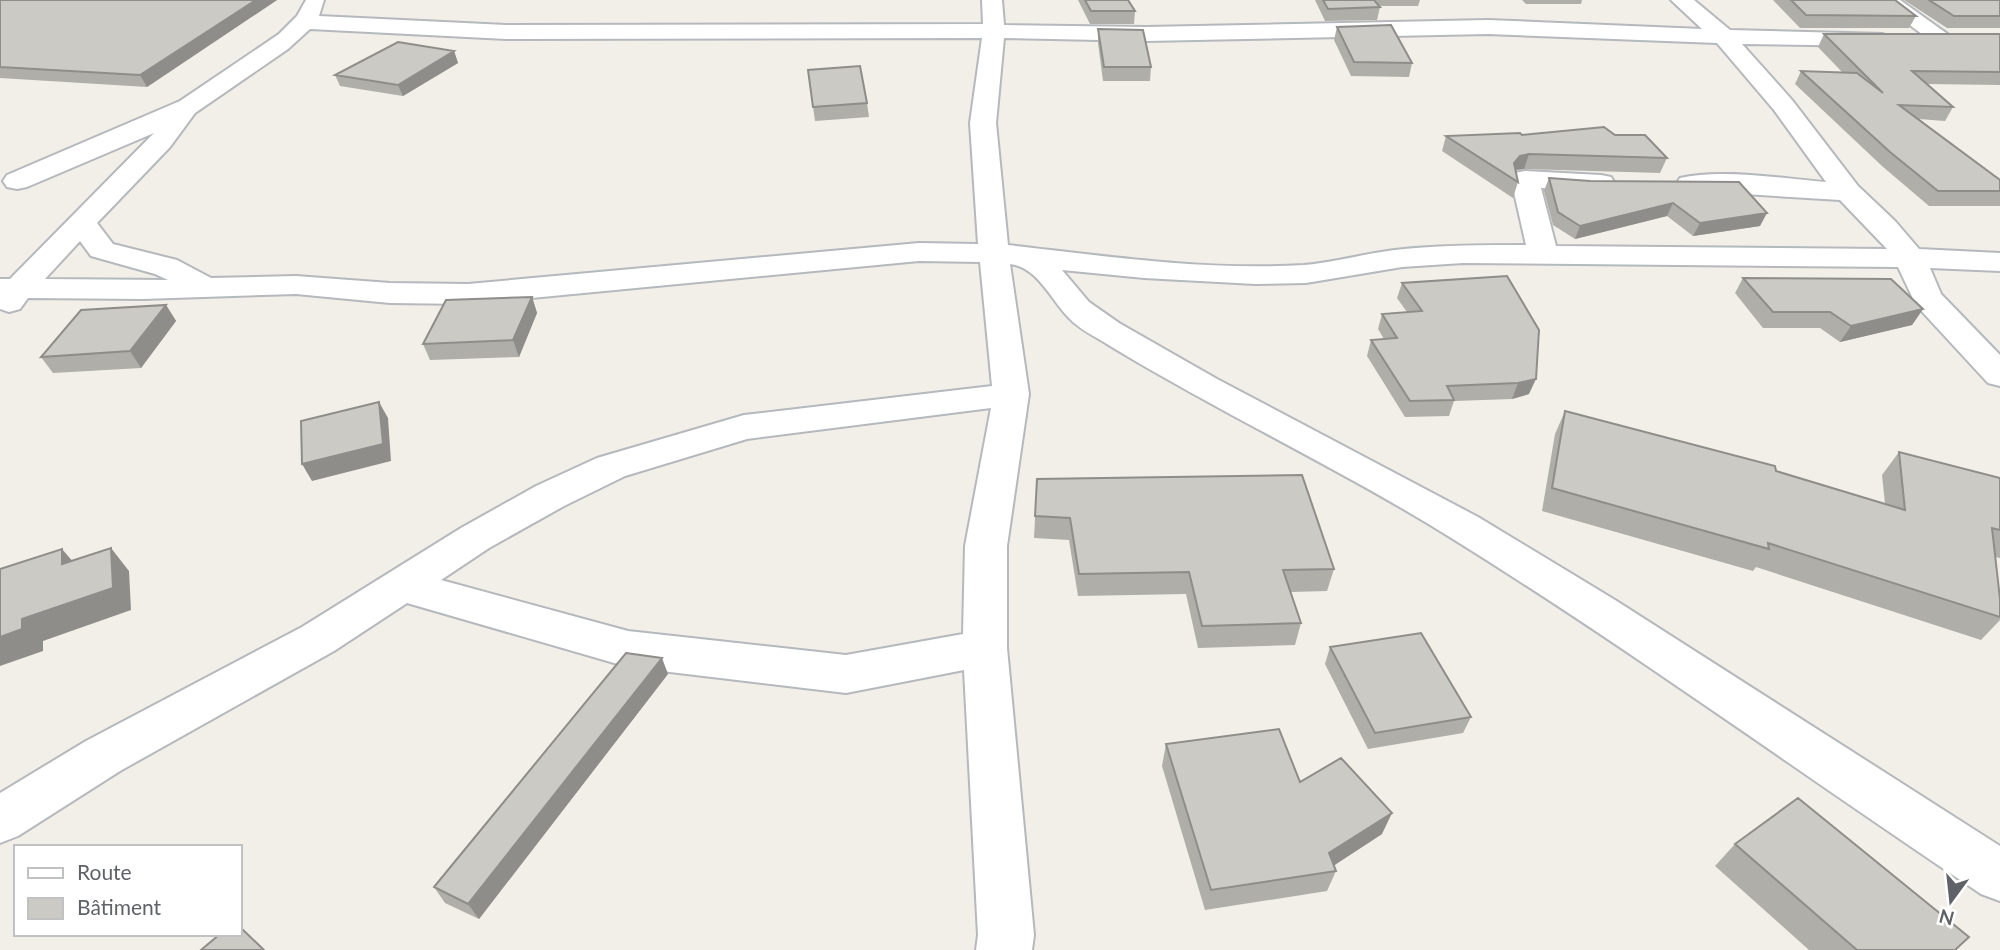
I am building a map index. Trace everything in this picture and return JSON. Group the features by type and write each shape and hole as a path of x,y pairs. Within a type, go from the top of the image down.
{"street":[{"path":"17,181 62,159 187,107 283,43 311,14 316,0"},
{"path":"1681,0 1724,37 1783,105 1848,192 1885,227 1910,258 1927,299 2000,375"},
{"path":"1886,0 1942,38"},
{"path":"304,22 506,32 993,16 1146,34 1488,27 1724,37 1966,37"},
{"path":"993,16 983,123 986,198 1010,255 1011,394 986,546 985,648 1006,934 1004,950"},
{"path":"0,315 9,289 82,222 161,141 187,107"},
{"path":"1538,254 1542,242 1525,179 1625,183"},
{"path":"1666,183 1748,184 1848,192"},
{"path":"82,222 102,250 166,267 211,289"},
{"path":"9,289 211,289 296,285 390,293 468,294 919,252 1010,255 1144,269 1268,275 1306,274 1402,258 1463,254 1910,258 2000,262"},
{"path":"1010,255 1053,277 1085,315 1110,332 1219,396 1350,463 1463,527 1612,619 1864,790 2000,876"},
{"path":"0,820 103,756 318,639 399,585 550,496 611,467 744,427 1011,394"},
{"path":"399,585 628,649 846,674 985,648"}],"building":[{"path":"0,0 256,0 140,75 0,67"},
{"path":"1085,0 1128,0 1135,11 1091,11"},
{"path":"1323,0 1374,0 1380,7 1328,9"},
{"path":"1791,0 1895,0 1916,16 1806,15"},
{"path":"1929,0 2000,0 2000,16 1954,16"},
{"path":"1391,25 1412,63 1354,62 1337,27"},
{"path":"1098,29 1143,30 1151,67 1104,67"},
{"path":"1824,34 2000,34 2000,72 1912,71 1953,107 1899,105 2000,180 2000,191 1938,191 1890,152 1801,71 1857,73 1883,93"},
{"path":"398,42 454,51 398,85 335,75"},
{"path":"860,66 867,103 813,107 808,70"},
{"path":"1604,127 1615,135 1645,135 1667,158 1529,154 1520,156 1514,163 1518,182 1446,136 1522,135"},
{"path":"1549,178 1590,181 1739,182 1767,213 1700,223 1673,203 1580,226 1558,212"},
{"path":"1507,276 1539,330 1536,379 1518,383 1447,386 1454,400 1410,401 1371,340 1397,338 1382,314 1422,311 1402,283"},
{"path":"1743,278 1891,279 1923,309 1851,326 1830,312 1773,312"},
{"path":"532,297 513,340 423,344 446,300"},
{"path":"166,305 130,351 41,357 81,310"},
{"path":"379,402 383,444 302,464 301,421"},
{"path":"1565,411 1775,466 1776,471 1905,510 1899,452 2000,478 2000,530 1992,528 2000,617 1768,543 1769,549 1552,488"},
{"path":"1302,475 1334,569 1283,570 1301,623 1202,626 1189,572 1079,574 1070,518 1035,516 1037,479"},
{"path":"111,548 113,588 22,619 22,629 0,637 0,569 62,549 62,564"},
{"path":"1421,633 1471,717 1375,733 1330,647"},
{"path":"626,653 662,658 468,904 434,887"},
{"path":"1279,729 1300,782 1341,758 1392,813 1329,853 1336,871 1211,890 1166,744"},
{"path":"1798,798 1969,937 1955,950 1857,950 1735,844"},
{"path":"242,929 264,950 201,950 218,936 242,936"}]}
